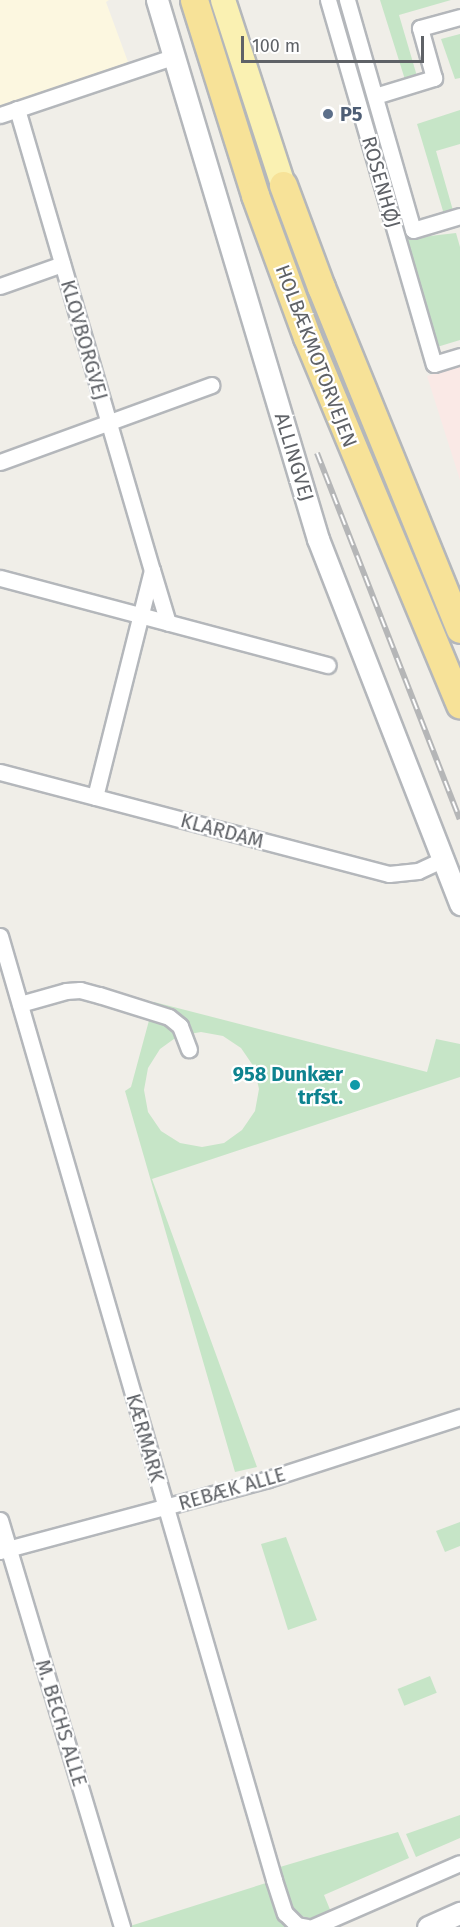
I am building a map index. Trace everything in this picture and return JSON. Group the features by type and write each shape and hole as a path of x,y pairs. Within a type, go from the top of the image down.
{"highway":[{"name":"HOLBÆKMOTORVEJEN","path":"194,0 255,195 308,337 460,704"},
{"name":"HOLBÆKMOTORVEJEN","path":"283,185 325,297 459,626"}],"main road":[{"name":"HOLBÆKMOTORVEJEN","path":"223,0 283,185"}],"street":[{"name":"ALLINGVEJ","path":"157,0 318,539 460,904"},
{"name":"ROSENHØJ","path":"328,0 434,364 460,356"},
{"name":"ROSENHØJ","path":"347,0 413,230 460,216"},
{"path":"375,96 434,78 420,28 460,17"},
{"path":"0,115 175,56"},
{"name":"KLOVBORGVEJ","path":"17,109 168,623"},
{"path":"0,286 62,264"},
{"path":"0,462 211,385"},
{"path":"95,797 152,570"},
{"path":"0,578 328,665"},
{"name":"KLARDAM","path":"0,772 389,874 418,871 444,860"},
{"name":"KÆRMARK","path":"0,936 274,1880 285,1913 297,1925 308,1927"},
{"path":"20,1004 66,991 80,990 99,995 169,1017 180,1026 189,1049"},
{"name":"REBÆK ALLE","path":"4,1550 166,1509 268,1479 460,1417"},
{"name":"M. BECHS ALLE","path":"0,1520 4,1550 122,1927"},
{"path":"313,1927 460,1863"},
{"path":"428,1927 460,1913"}],"shaded area":[{"path":"0,0 109,0 106,2 128,62 0,107"},
{"path":"460,366 460,480 427,376"}],"green space":[{"path":"380,0 451,0 399,15 419,83 407,86"},
{"path":"460,34 460,78 455,79 441,39"},
{"path":"460,110 460,144 436,151 454,214 443,218 443,211 417,124"},
{"path":"456,233 460,247 460,340 437,347 404,239"},
{"path":"154,1002 427,1072 436,1039 460,1044 460,1077 152,1179 257,1467 235,1472 125,1091 131,1087","holes":["201,1032 223,1036 241,1048 254,1067 259,1089 255,1111 242,1130 224,1143 202,1147 180,1143 161,1131 148,1112 144,1090 148,1068 160,1049 178,1036"]},
{"path":"460,1522 460,1546 445,1552 436,1531"},
{"path":"286,1537 317,1620 288,1630 261,1544"},
{"path":"430,1676 437,1693 404,1706 398,1689"},
{"path":"460,1815 460,1838 416,1857 406,1834"},
{"path":"398,1832 409,1858 324,1895 331,1912 313,1919 293,1911 280,1867"},
{"path":"266,1883 277,1916 287,1927 127,1927"}],"railway":[{"path":"317,453 460,819"}],"place":[{"name":"P5","path":"328,114"},
{"name":"958 Dunkær trfst.","path":"355,1085"}]}
